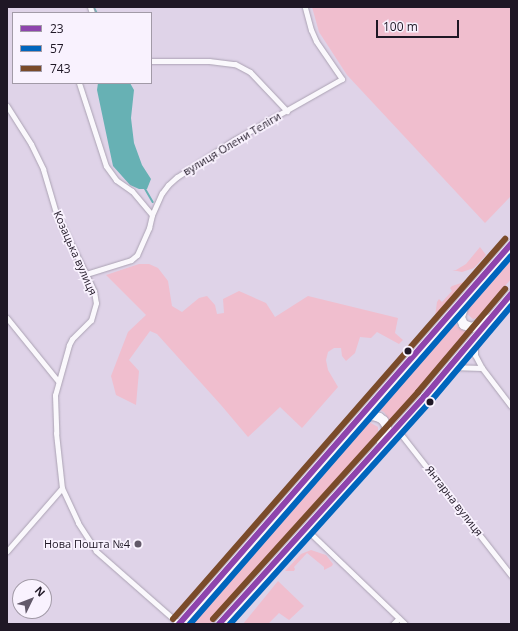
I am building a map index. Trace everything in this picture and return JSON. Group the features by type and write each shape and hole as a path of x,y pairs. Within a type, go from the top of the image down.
{"highway":[{"path":"179,624 351,429 511,244"},
{"path":"219,624 450,367 511,294"},
{"path":"466,295 460,317 463,324 470,327 493,316"},
{"path":"351,429 367,416 379,417 386,425 386,431 376,450"}],"street":[{"name":"вулиця Олени Теліги","path":"86,274 131,260 137,255 162,193 177,177 234,140 342,79 316,41 311,30 305,7"},
{"path":"152,61 209,61 235,64 250,72 287,111"},
{"path":"80,84 106,166 116,180 132,191 152,215"},
{"name":"Козацька вулиця","path":"7,106 31,144 43,169 56,213 94,291 96,303 91,320 72,340 58,380 55,395 57,448 62,488 78,523 96,551 179,624"},
{"path":"7,318 58,380"},
{"path":"475,337 475,355 482,368 511,406"},
{"path":"450,367 482,368"},
{"name":"Янтарна вулиця","path":"396,428 511,575"},
{"path":"7,551 62,488"},
{"path":"306,529 404,624"},
{"path":"393,624 399,618"}],"shaded area":[{"path":"312,7 511,7 511,196 485,223 347,75 319,32"},
{"path":"98,84 131,84 134,90 131,118 134,143 142,165 151,179 147,189 139,189 130,185 113,166 97,90"},
{"path":"480,247 486,255 474,268 462,272 452,270 456,270 466,264"},
{"path":"511,261 511,279 477,318 473,319 467,314 468,309"},
{"path":"139,264 149,264 158,268 168,281 172,306 182,312 199,298 207,296 215,305 217,314 224,313 223,299 239,291 266,303 275,317 308,296 398,318 395,333 403,340 399,344 377,332 371,338 360,337 355,353 346,361 342,356 341,348 334,348 328,352 326,360 328,370 338,387 302,428 280,407 248,437 157,334 150,331 129,360 139,371 136,405 116,395 111,376 128,332 146,315 106,275"},
{"path":"470,280 435,317 437,302 439,299 442,302 452,291 450,288 452,286"},
{"path":"454,320 458,327 468,332 390,422 384,412 377,409"},
{"path":"369,422 378,427 378,432 298,529 210,624 188,624"},
{"path":"311,550 326,555 333,564 332,566 324,570 324,567 307,553 294,567 294,571 285,571 301,554"},
{"path":"278,581 304,606 289,620 279,613 268,624 243,624"}],"waterway":[{"path":"94,7 96,12"},
{"path":"145,188 153,202"}],"transit line":[{"name":"743","path":"173,619 505,239"},
{"name":"23","path":"179,624 511,244"},
{"name":"57","path":"190,624 511,256"},
{"name":"743","path":"213,619 418,392 505,289"},
{"name":"23","path":"219,624 424,397 511,294"},
{"name":"57","path":"230,624 430,402 511,306"}],"place":[{"name":"Нова Пошта №4","path":"138,544"}]}
